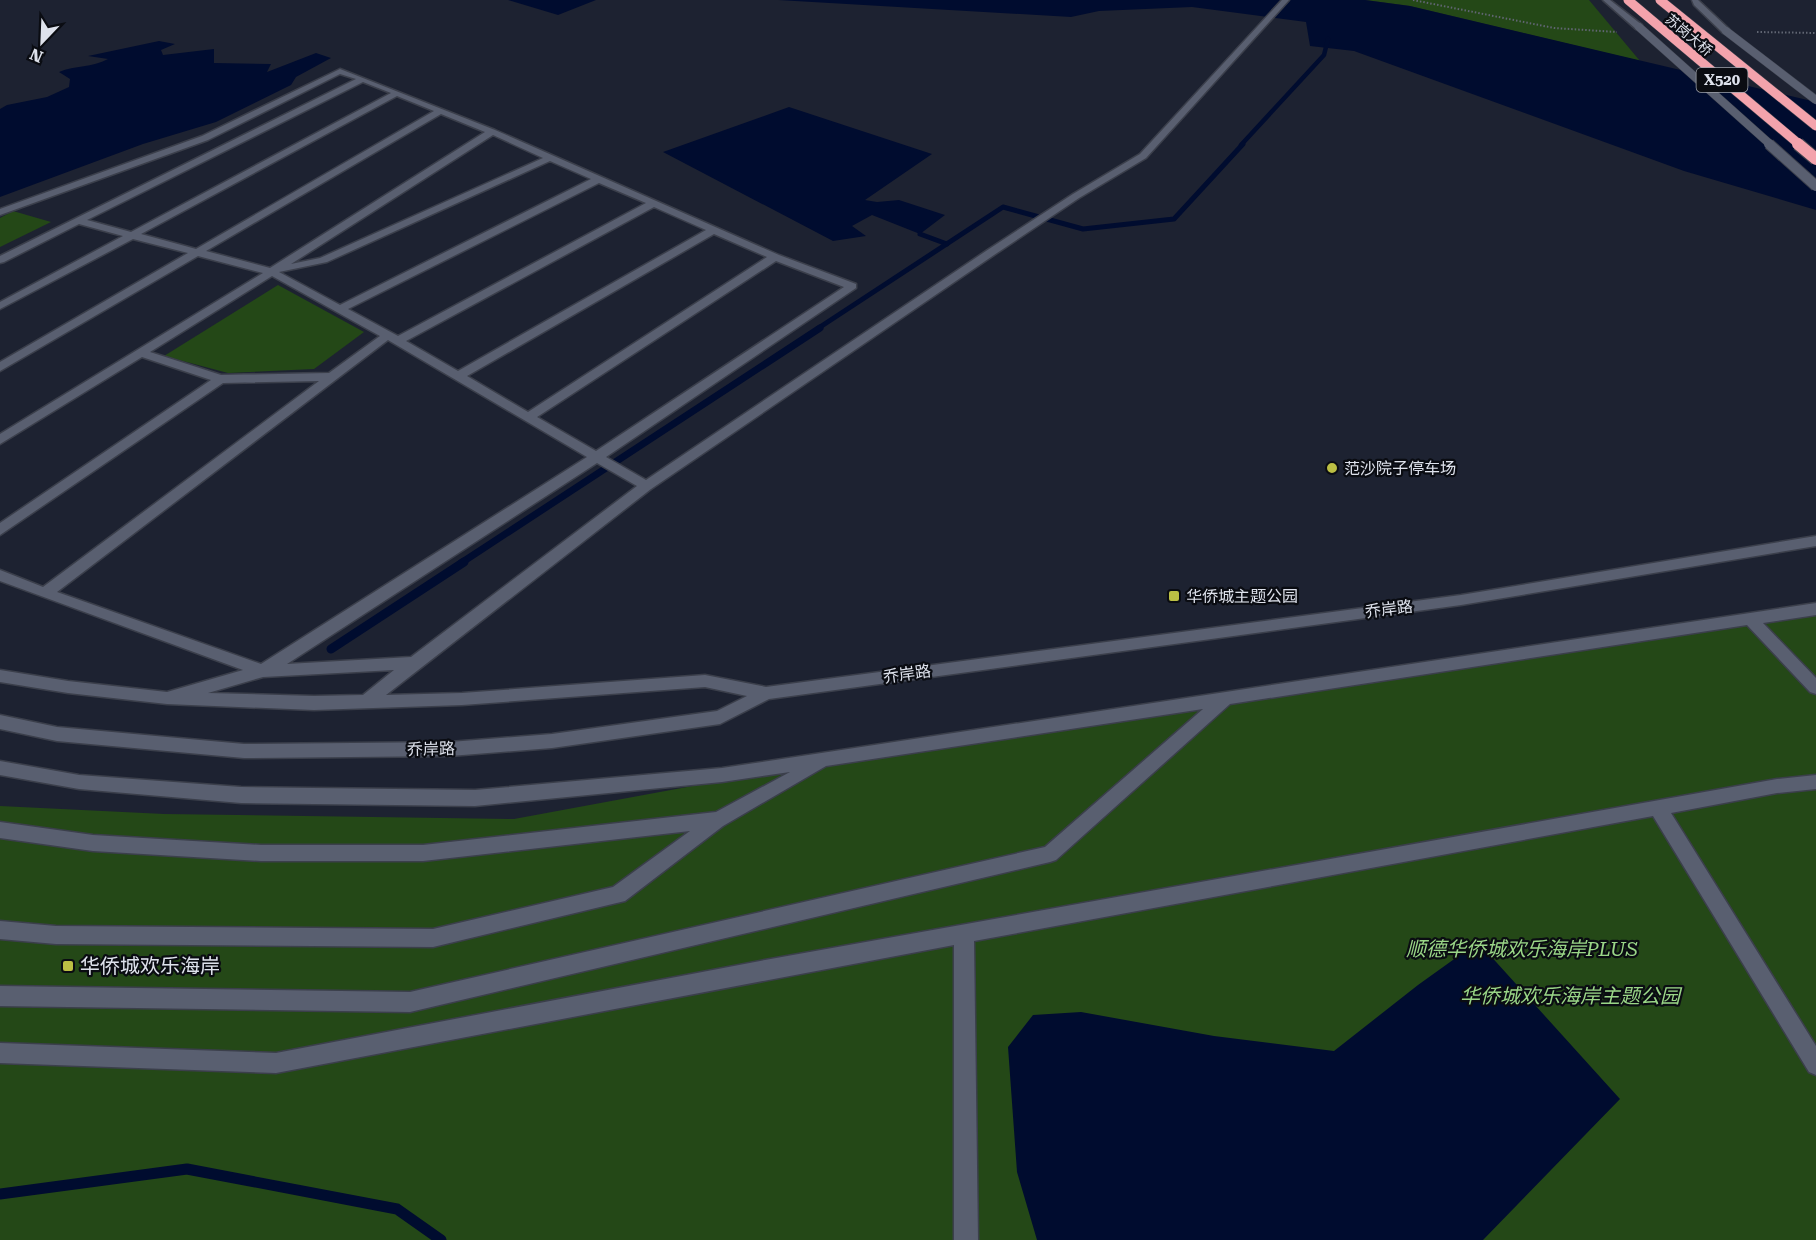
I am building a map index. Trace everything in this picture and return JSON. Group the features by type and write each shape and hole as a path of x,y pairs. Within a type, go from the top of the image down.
{"highway":[{"name":"苏岗大桥","path":"1629,0 1816,159"},
{"name":"苏岗大桥","path":"1660,0 1816,126"}],"street":[{"path":"366,702 646,486 990,253 1076,196 1143,156 1286,0"},
{"path":"1606,0 1816,186"},
{"path":"1695,0 1696,4 1726,31 1816,100"},
{"path":"0,212 205,138 340,71 492,132 775,257 852,286 597,457 263,671"},
{"path":"0,260 363,79"},
{"path":"0,306 397,93"},
{"path":"0,367 440,111"},
{"path":"0,440 272,272 492,132"},
{"path":"272,272 323,260 550,158"},
{"path":"340,309 599,179"},
{"path":"45,593 331,377 393,338 654,204"},
{"path":"78,220 272,272 393,338 646,486"},
{"path":"458,376 713,230"},
{"path":"528,417 775,257"},
{"path":"141,353 220,379 331,377"},
{"path":"0,530 220,379"},
{"name":"乔岸路","path":"0,722 57,734 244,751 450,749 552,741 720,717 766,693 1461,600 1816,541"},
{"path":"0,575 263,671"},
{"path":"0,768 79,782 241,795 475,798 722,775 1816,609"},
{"path":"1750,619 1816,688"},
{"path":"167,698 263,671 414,663"},
{"path":"0,676 68,687 167,698 314,703 462,699 705,681 766,693"},
{"path":"0,996 410,1002 1050,854 1226,698"},
{"path":"0,930 56,935 433,938 618,895 719,820 830,758"},
{"path":"0,1053 276,1063 964,934 1778,786 1816,782"},
{"path":"1658,808 1816,1065"},
{"path":"0,830 93,843 261,853 423,853 719,820"},
{"path":"964,934 966,1240"}],"path":[{"path":"1413,0 1554,28 1627,32"},
{"path":"1422,0 1487,15 1551,26 1618,30"}],"green space":[{"path":"1365,0 1589,0 1640,61 1410,6"},
{"path":"13,211 51,222 0,247 0,218"},
{"path":"278,285 364,332 314,369 228,373 164,356"},
{"name":"顺德华侨城欢乐海岸PLUS","path":"1816,615 1816,1240 0,1240 0,806 164,814 514,819 909,746"}],"water":[{"path":"508,0 596,0 558,15"},
{"path":"778,0 1365,0 1410,6 1816,102 1816,210 1684,171 1354,51 1310,46 1306,22 1192,7 1099,11 1071,17"},
{"path":"159,41 175,44 161,50 163,55 214,49 214,63 271,64 267,72 316,53 331,58 296,77 291,85 216,122 143,144 0,197 0,109 7,105 47,97 69,87 70,79 59,72 108,59 88,56"},
{"path":"789,107 932,154 865,200 877,202 899,200 945,215 920,234 872,215 852,226 866,236 833,241 663,152"},
{"path":"1478,942 1620,1099 1483,1240 1037,1240 1017,1172 1008,1047 1033,1015 1081,1012 1214,1036 1334,1051 1418,985"}],"waterway":[{"path":"1241,145 1324,55 1328,39"},
{"path":"947,244 1003,207 1083,229 1174,219 1243,144"},
{"path":"920,234 947,244"},
{"path":"817,329 947,244"},
{"path":"461,563 820,328"},
{"path":"331,649 464,562"},
{"path":"0,1194 187,1169 397,1209 441,1240"}],"place":[{"name":"范沙院子停车场","path":"1332,468"},
{"name":"华侨城主题公园","path":"1174,596"},
{"name":"华侨城欢乐海岸","path":"68,966"}],"park label":[{"name":"华侨城欢乐海岸主题公园","path":"1570,996"}]}
